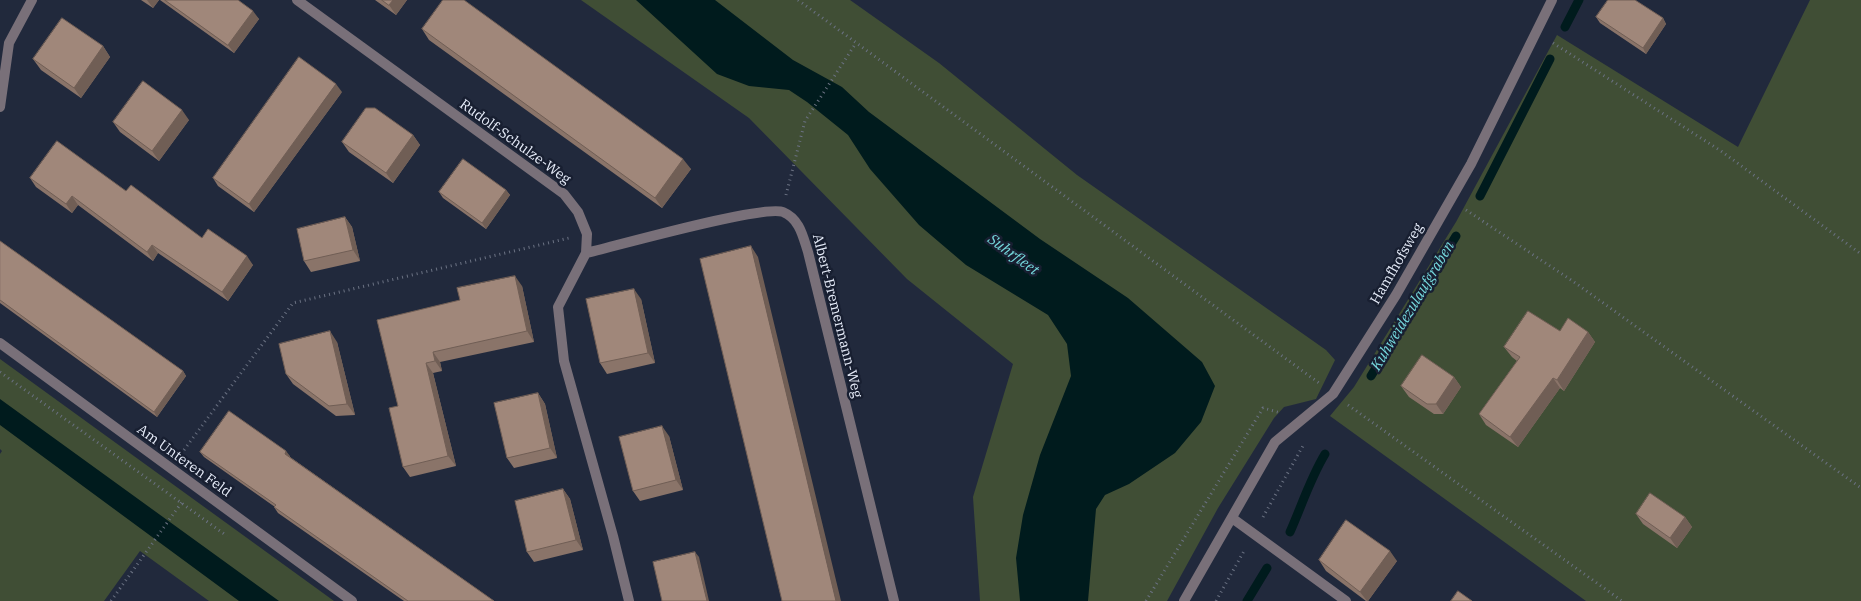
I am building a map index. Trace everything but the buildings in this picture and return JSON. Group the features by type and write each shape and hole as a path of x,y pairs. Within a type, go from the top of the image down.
{"street":[{"path":"0,107 9,43 32,0"},
{"name":"Rudolf-Schulze-Weg","path":"297,0 564,194 578,212 587,234 586,253 558,307 563,352 616,544 629,601"},
{"name":"Hamfhofsweg","path":"1184,601 1276,442 1333,394 1396,296 1450,200 1538,33 1552,0"},
{"path":"586,253 750,212 782,211"},
{"name":"Albert-Bremermann-Weg","path":"782,211 799,224 808,252 894,601"},
{"name":"Am Unteren Feld","path":"0,343 352,601"},
{"path":"1232,518 1346,601"}],"path":[{"path":"798,0 1333,394 1622,601"},
{"path":"1538,33 1721,151 1861,254"},
{"path":"782,211 805,121 856,43"},
{"path":"1450,200 1574,282 1861,488"},
{"path":"171,468 292,303 587,234"},
{"path":"0,372 230,538"},
{"path":"1146,601 1263,408 1282,413"},
{"path":"1216,601 1305,443"},
{"path":"112,601 179,508"}],"green space":[{"path":"581,0 850,0 939,63 1077,175 1326,350 1335,360 1316,399 1284,407 1274,418 1218,508 1167,601 980,601 973,497 1013,364 907,279 749,118"},
{"path":"1810,0 1861,0 1861,601 1586,601 1330,416 1354,387 1456,222 1557,35 1738,147"},
{"path":"0,359 334,601 209,601 140,551 104,601 0,601 0,454 2,451 0,449"}],"water":[{"name":"Suhrfleet","path":"636,0 715,0 793,60 842,87 869,112 1040,239 1128,298 1202,362 1215,386 1201,422 1175,453 1129,484 1105,495 1096,509 1088,601 1020,601 1016,558 1023,515 1040,455 1071,376 1067,344 1048,315 966,265 919,225 870,169 848,135 807,102 789,90 749,86 717,74"},
{"path":"0,399 279,601 239,601 0,425"}],"waterway":[{"name":"Kuhweidezulaufgraben","path":"1565,27 1579,0"},
{"name":"Kuhweidezulaufgraben","path":"1480,196 1550,59"},
{"name":"Kuhweidezulaufgraben","path":"1371,376 1456,236"},
{"name":"Kuhweidezulaufgraben","path":"1290,532 1310,483 1325,454"},
{"name":"Kuhweidezulaufgraben","path":"1247,601 1267,568"}]}
